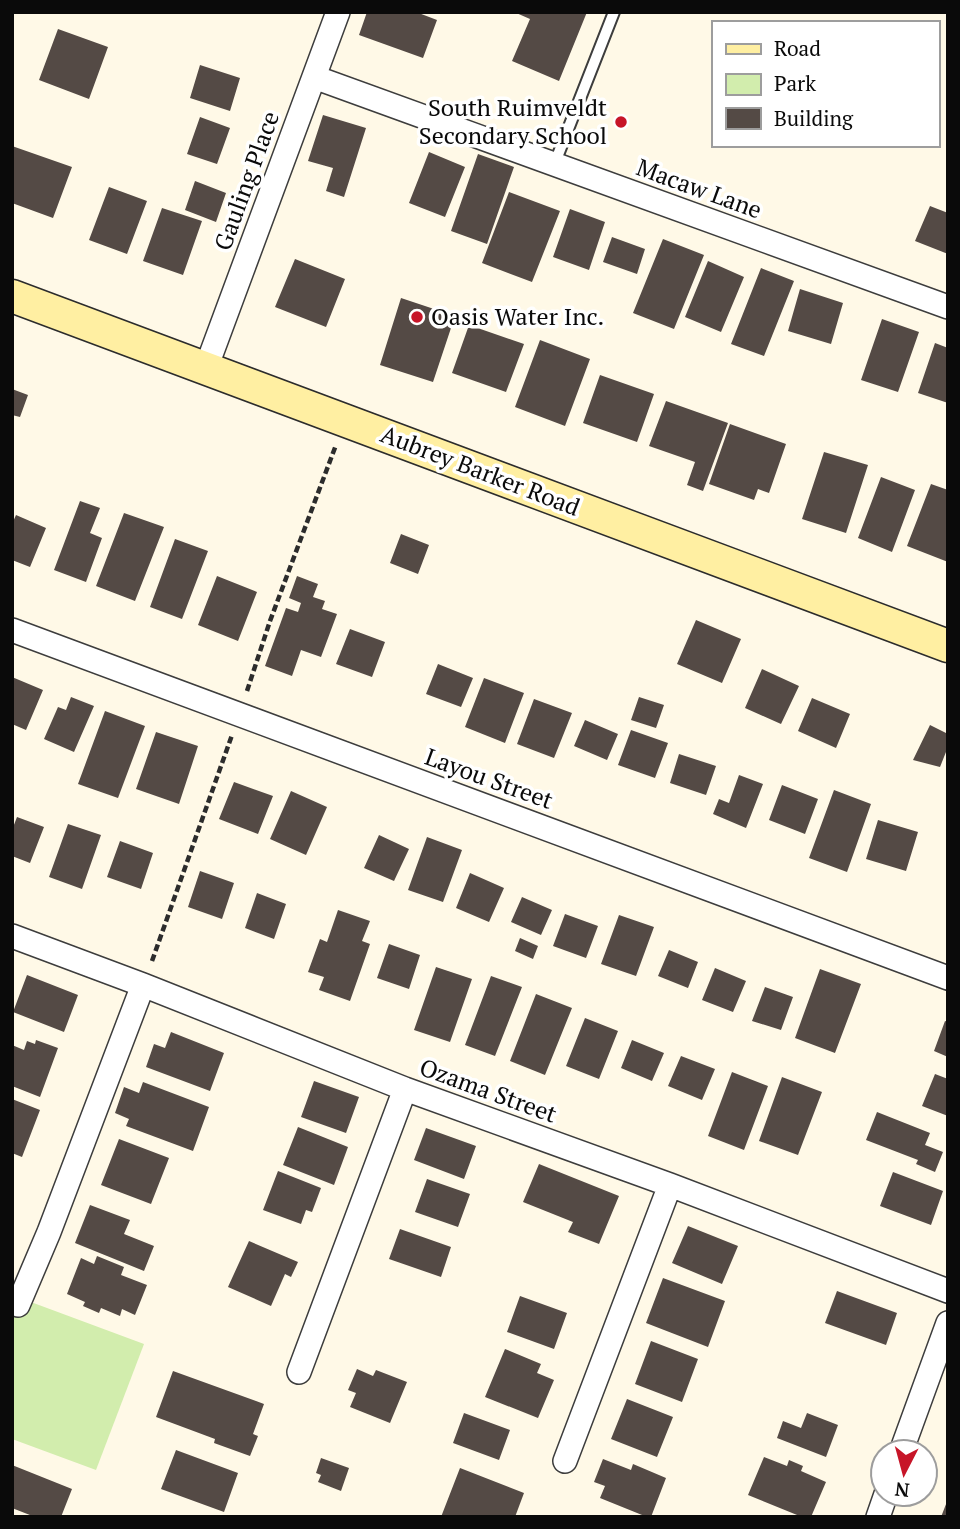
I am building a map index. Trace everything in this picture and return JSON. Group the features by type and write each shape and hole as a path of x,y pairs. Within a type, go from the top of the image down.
{"street":[{"name":"Gauling Place","path":"206,369 338,12"},
{"name":"Macaw Lane","path":"314,77 948,307"},
{"name":"Aubrey Barker Road","path":"12,296 948,646"},
{"name":"Layou Street","path":"12,630 948,978"},
{"name":"Ozama Street","path":"12,936 405,1089 670,1185 948,1291"},
{"path":"18,1305 49,1232 143,985"},
{"path":"299,1371 405,1089"},
{"path":"565,1461 670,1185"},
{"path":"906,1438 948,1323"}],"lane":[{"path":"554,165 614,12"}],"path":[{"path":"143,985 270,621 344,421"}],"green space":[{"path":"12,1295 144,1344 96,1470 12,1439"}],"building":[{"path":"367,12 416,12 437,20 423,58 359,35"},
{"path":"514,12 587,12 559,81 512,61 530,19"},
{"path":"58,29 108,47 89,99 39,80"},
{"path":"200,65 240,78 230,111 190,98"},
{"path":"323,115 366,128 344,197 326,191 333,168 308,161"},
{"path":"200,117 230,128 217,164 187,154"},
{"path":"12,146 72,167 53,218 12,203"},
{"path":"429,152 465,167 445,217 409,203"},
{"path":"478,154 514,167 487,244 451,231"},
{"path":"195,181 226,193 216,222 185,210"},
{"path":"109,187 147,201 127,254 89,240"},
{"path":"509,192 560,211 532,282 482,263"},
{"path":"930,206 948,213 948,254 915,241"},
{"path":"162,208 202,221 183,275 143,261"},
{"path":"570,209 605,222 589,270 553,257"},
{"path":"612,237 645,249 637,274 603,262"},
{"path":"663,239 704,255 674,329 633,313"},
{"path":"295,259 345,279 326,327 275,307"},
{"path":"708,261 744,277 721,332 685,317"},
{"path":"761,268 794,281 764,356 731,344"},
{"path":"800,289 843,303 831,344 788,331"},
{"path":"401,298 455,316 433,382 380,365"},
{"path":"882,319 919,332 898,392 861,380"},
{"path":"469,325 524,344 506,392 452,373"},
{"path":"540,340 590,359 565,426 515,407"},
{"path":"935,343 948,348 948,403 918,393"},
{"path":"600,375 654,394 637,442 583,423"},
{"path":"12,389 28,395 20,417 12,415"},
{"path":"666,401 728,423 703,491 687,485 695,462 649,446"},
{"path":"730,424 786,444 769,493 758,489 754,500 709,484"},
{"path":"824,452 868,465 846,533 802,519"},
{"path":"881,477 915,490 892,552 858,538"},
{"path":"931,484 948,490 948,562 907,546"},
{"path":"80,501 100,508 90,533 102,538 86,582 54,570"},
{"path":"124,513 164,527 135,601 96,586"},
{"path":"16,515 46,528 30,567 12,560 12,524"},
{"path":"401,534 429,545 418,574 390,563"},
{"path":"175,539 208,551 182,619 150,607"},
{"path":"217,576 257,592 238,641 198,625"},
{"path":"297,576 318,584 313,597 325,601 322,609 337,614 321,657 301,650 292,676 265,666 286,608 298,612 301,603 289,598"},
{"path":"696,620 741,639 722,683 677,664"},
{"path":"350,629 385,642 372,677 336,664"},
{"path":"438,664 473,678 461,707 426,694"},
{"path":"762,669 799,686 781,724 745,708"},
{"path":"12,677 43,690 26,730 12,724"},
{"path":"484,678 524,693 505,743 465,727"},
{"path":"71,697 94,706 74,752 44,739 58,707 66,710"},
{"path":"639,697 664,705 656,728 631,720"},
{"path":"812,698 850,714 836,748 798,731"},
{"path":"534,699 572,713 554,758 517,744"},
{"path":"105,711 145,726 118,798 78,784"},
{"path":"585,720 618,734 607,760 574,746"},
{"path":"930,725 948,734 948,747 940,767 913,760"},
{"path":"631,730 668,743 655,778 618,765"},
{"path":"156,732 198,746 179,804 136,789"},
{"path":"679,754 716,766 706,795 670,783"},
{"path":"739,775 763,784 746,828 713,814 719,799 729,803"},
{"path":"234,782 273,796 258,834 219,819"},
{"path":"782,785 818,799 805,834 769,820"},
{"path":"834,790 871,804 847,872 809,858"},
{"path":"291,791 327,807 306,855 270,839"},
{"path":"17,817 44,827 30,863 12,856 12,830"},
{"path":"878,820 918,832 906,871 866,859"},
{"path":"68,824 101,835 82,889 49,877"},
{"path":"379,835 409,849 394,881 364,868"},
{"path":"427,837 462,850 443,902 408,890"},
{"path":"120,841 153,853 141,889 107,877"},
{"path":"200,871 234,883 222,919 188,907"},
{"path":"470,873 504,888 489,922 456,908"},
{"path":"257,893 286,904 274,939 245,928"},
{"path":"522,897 552,910 541,935 511,922"},
{"path":"338,910 370,921 362,941 370,944 350,1001 319,990 324,977 308,972 320,939 327,942"},
{"path":"565,914 598,926 586,958 553,946"},
{"path":"619,915 654,927 636,976 601,964"},
{"path":"520,938 538,946 533,959 515,951"},
{"path":"389,944 420,955 409,989 377,978"},
{"path":"669,950 698,962 688,988 658,976"},
{"path":"436,967 472,979 450,1042 414,1030"},
{"path":"715,968 746,981 733,1012 702,1000"},
{"path":"820,969 861,984 835,1053 795,1038"},
{"path":"27,975 78,995 64,1032 13,1012"},
{"path":"491,976 522,987 495,1056 465,1045"},
{"path":"765,987 793,997 781,1030 752,1021"},
{"path":"536,994 572,1008 545,1075 510,1061"},
{"path":"585,1018 618,1031 599,1079 566,1066"},
{"path":"945,1021 948,1022 948,1057 934,1051"},
{"path":"171,1032 224,1053 210,1091 146,1067 154,1044 165,1048"},
{"path":"36,1040 58,1048 40,1097 12,1086 12,1045 24,1050 27,1041 35,1044"},
{"path":"632,1040 664,1053 652,1081 621,1068"},
{"path":"681,1056 715,1069 702,1100 668,1086"},
{"path":"732,1072 768,1086 744,1150 708,1136"},
{"path":"935,1074 948,1079 948,1116 922,1106"},
{"path":"782,1077 822,1092 798,1155 759,1141"},
{"path":"314,1081 359,1097 346,1133 301,1117"},
{"path":"143,1082 209,1107 193,1151 126,1126 129,1119 115,1113 124,1087 139,1093"},
{"path":"12,1099 40,1110 22,1157 12,1153"},
{"path":"877,1112 930,1133 925,1145 943,1152 935,1172 916,1164 918,1160 866,1140"},
{"path":"298,1127 348,1147 334,1185 283,1165"},
{"path":"426,1128 476,1146 464,1179 414,1160"},
{"path":"119,1139 169,1158 151,1204 101,1185"},
{"path":"539,1164 619,1196 599,1244 568,1232 573,1222 523,1202"},
{"path":"278,1171 321,1188 312,1212 306,1210 301,1224 263,1210"},
{"path":"893,1172 943,1191 931,1225 880,1206"},
{"path":"427,1179 470,1194 458,1227 415,1212"},
{"path":"90,1205 130,1220 124,1234 154,1246 144,1271 75,1243"},
{"path":"688,1226 738,1246 722,1284 672,1263"},
{"path":"400,1229 451,1247 441,1277 389,1259"},
{"path":"249,1241 298,1262 291,1277 285,1274 271,1306 228,1287"},
{"path":"97,1256 124,1267 121,1275 147,1285 135,1315 122,1309 120,1316 101,1308 99,1313 83,1306 85,1302 67,1294 81,1258 94,1264"},
{"path":"663,1278 725,1301 708,1347 646,1323"},
{"path":"837,1291 897,1313 886,1345 825,1323"},
{"path":"520,1296 567,1313 554,1349 507,1332"},
{"path":"651,1341 698,1359 682,1402 635,1384"},
{"path":"505,1349 541,1364 537,1373 554,1380 538,1418 485,1397"},
{"path":"357,1369 373,1376 376,1370 407,1382 390,1423 350,1407 356,1393 348,1390"},
{"path":"173,1371 264,1404 253,1434 258,1436 250,1456 214,1443 215,1439 156,1417"},
{"path":"627,1399 673,1417 657,1457 611,1439"},
{"path":"464,1413 510,1430 499,1460 453,1443"},
{"path":"807,1413 838,1425 826,1457 777,1438 783,1421 801,1428"},
{"path":"176,1450 238,1473 224,1512 161,1489"},
{"path":"764,1457 787,1466 789,1460 803,1466 801,1471 826,1482 811,1517 802,1517 748,1495"},
{"path":"321,1458 349,1468 341,1491 318,1482 321,1475 316,1473"},
{"path":"603,1459 631,1470 633,1464 666,1478 651,1517 600,1498 605,1486 594,1482"},
{"path":"12,1465 72,1489 61,1517 35,1517 12,1508"},
{"path":"460,1468 524,1493 515,1517 441,1517"},
{"path":"948,1499 948,1517 941,1517"}],"place":[{"name":"South Ruimveldt Secondary School","path":"621,122"},
{"name":"Oasis Water Inc.","path":"417,317"}]}
